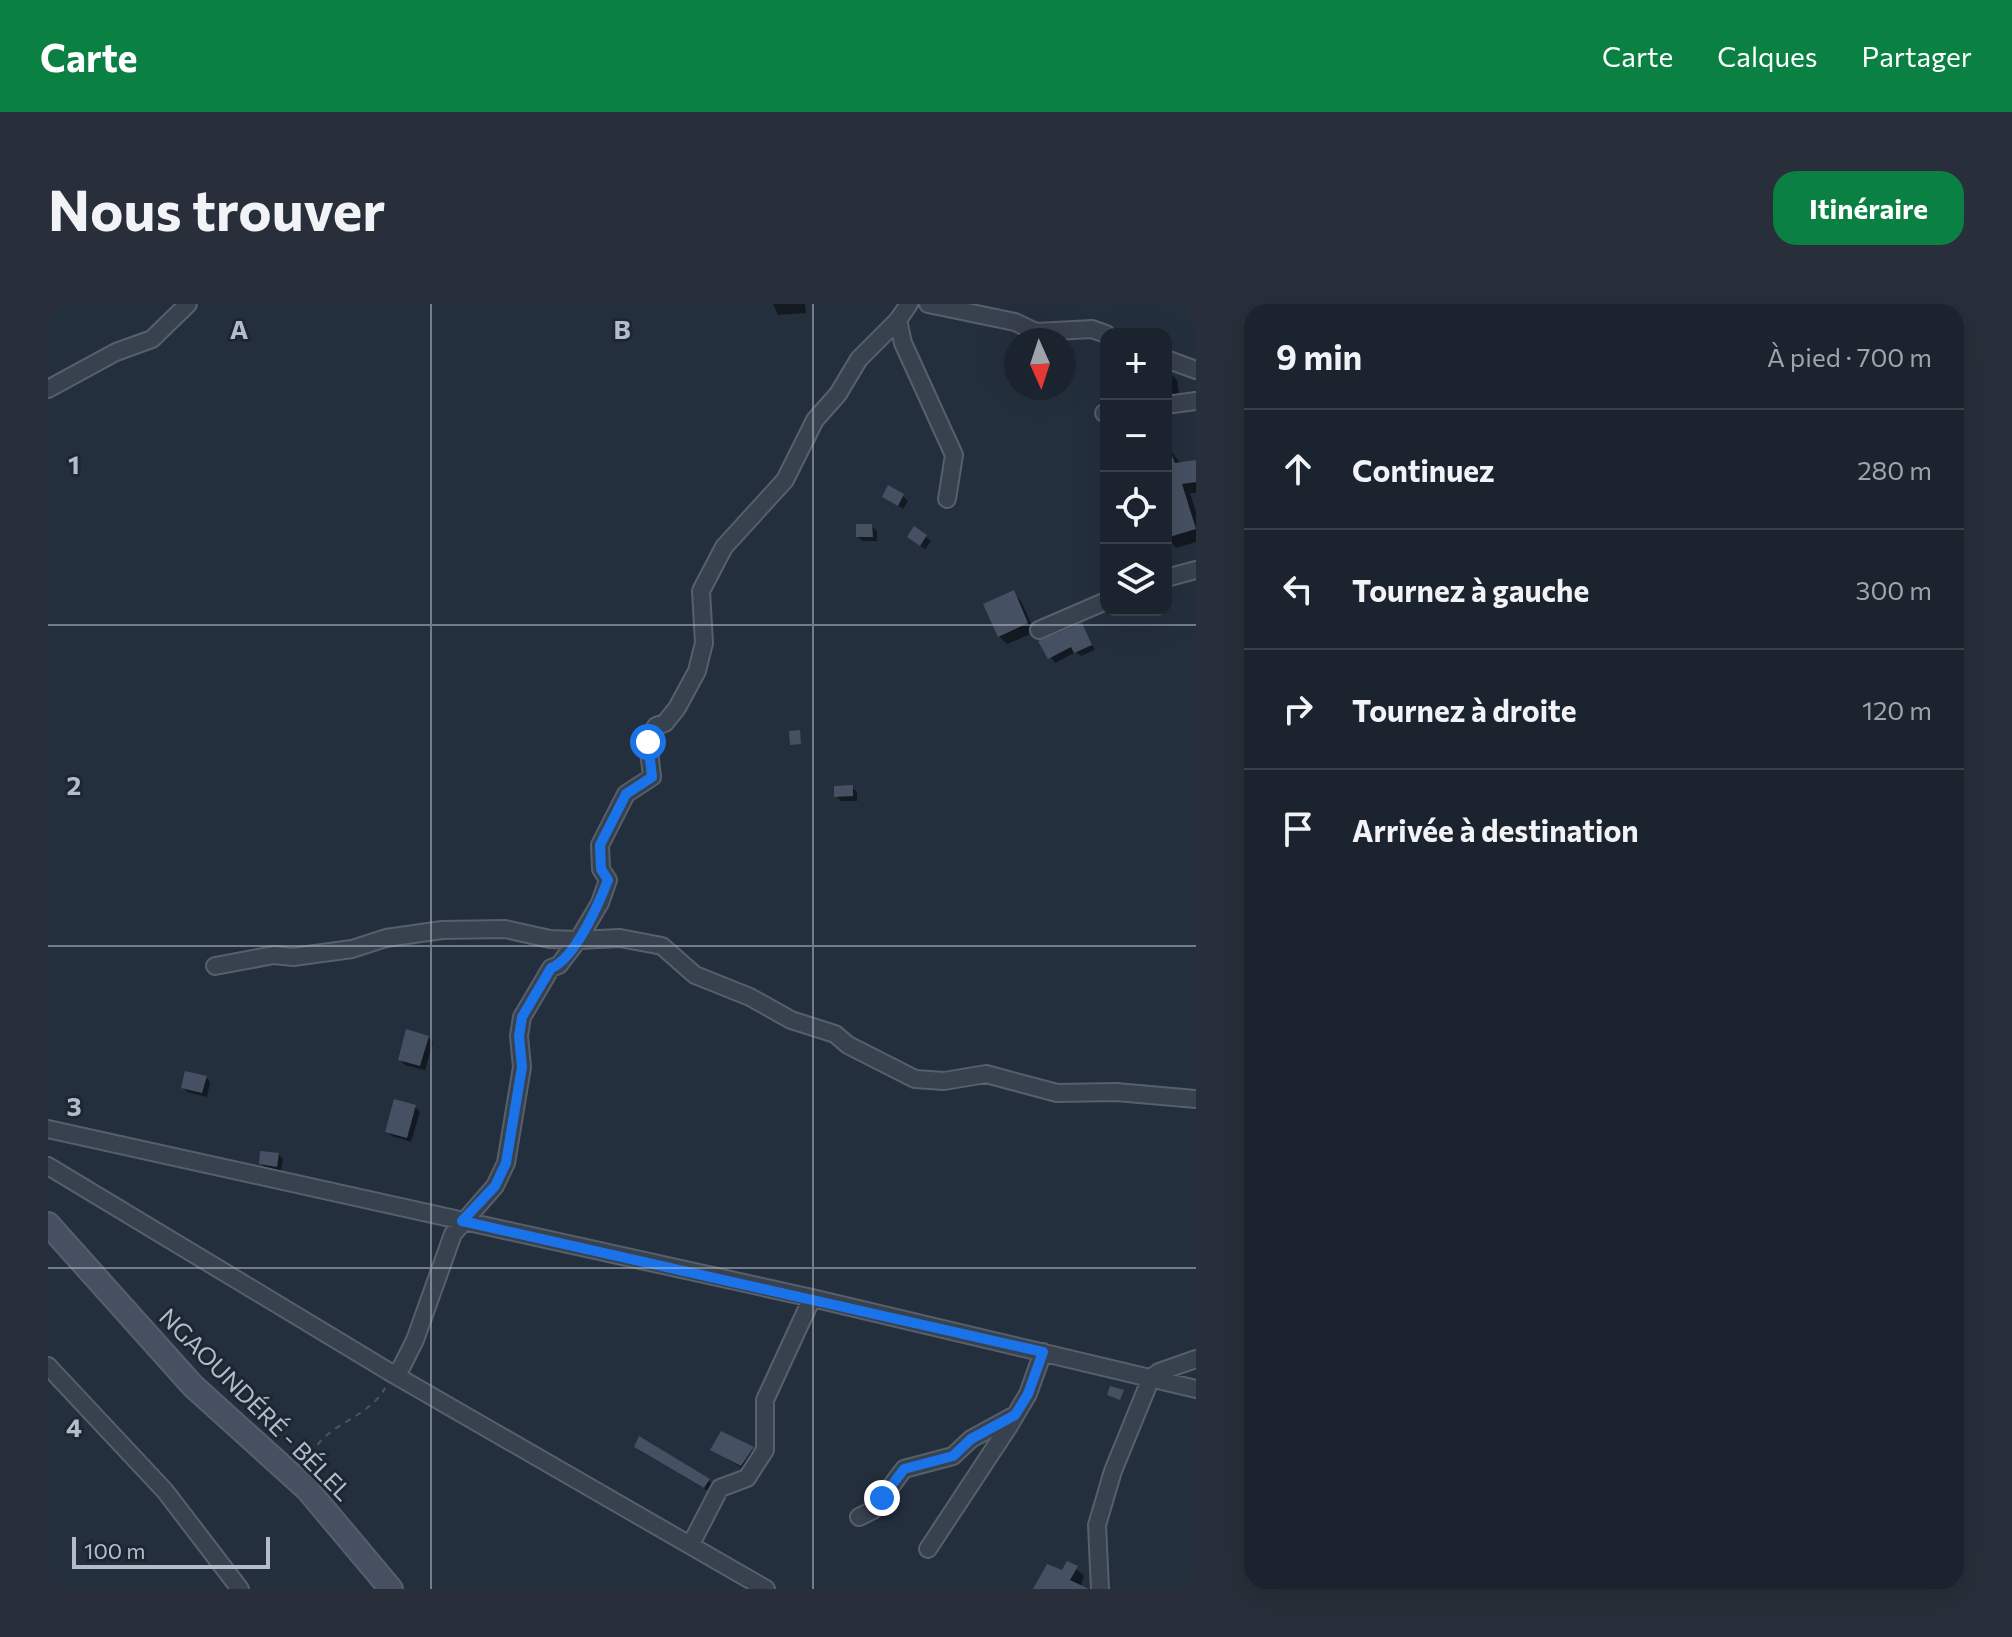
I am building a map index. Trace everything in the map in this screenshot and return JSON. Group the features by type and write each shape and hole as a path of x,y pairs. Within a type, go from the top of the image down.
{"main road":[{"name":"NGAOUNDÉRÉ - BÉLEL","path":"48,1224 193,1386 307,1489 391,1589"}],"street":[{"path":"48,389 116,352 152,339 174,322 188,304"},
{"path":"393,1374 401,1368 415,1340 448,1244 462,1221 495,1186 506,1163 522,1067 519,1036 522,1017 551,968 559,965 578,940 600,903 608,880 601,869 600,845 626,794 652,777 648,742 656,726 665,723 684,698 703,657 701,591 724,547 785,480 815,420 838,394 859,359 898,320 909,304"},
{"path":"928,304 1015,322 1036,332 1092,329 1100,332"},
{"path":"898,320 903,343 954,455 947,499"},
{"path":"1172,361 1196,370"},
{"path":"1172,404 1196,401"},
{"path":"1172,576 1196,570"},
{"path":"1039,630 1100,604"},
{"path":"215,966 274,955 293,957 352,949 386,938 442,930 505,929 550,939 620,938 662,946 695,975 750,997 791,1020 835,1034 848,1045 915,1079 944,1081 986,1074 1057,1093 1116,1092 1196,1099"},
{"path":"48,1129 812,1298 1196,1389"},
{"path":"48,1166 393,1374 766,1589"},
{"path":"691,1544 720,1488 747,1478 765,1450 765,1400 812,1298"},
{"path":"928,1549 1028,1394 1043,1352"},
{"path":"1100,1589 1097,1525 1113,1471 1151,1378 1159,1372 1196,1359"},
{"path":"48,1366 165,1491 240,1589"},
{"path":"859,1517 873,1510 904,1469 953,1456 971,1439 1015,1415"}],"path":[{"path":"307,1489 314,1448 329,1432 359,1415 377,1400 393,1374"}],"building":[{"path":"1172,456 1175,463 1196,460 1196,482 1182,484 1196,529 1172,536"},
{"path":"888,485 904,494 898,506 882,497"},
{"path":"856,524 872,524 873,537 856,537"},
{"path":"914,526 927,535 920,546 907,537"},
{"path":"1014,590 1028,623 998,637 983,604"},
{"path":"1082,623 1092,645 1074,653 1071,647 1048,659 1038,641"},
{"path":"800,730 801,744 790,745 789,731"},
{"path":"853,785 853,796 834,797 834,786"},
{"path":"406,1029 429,1036 420,1066 398,1060"},
{"path":"185,1071 207,1076 202,1093 181,1088"},
{"path":"394,1099 416,1105 407,1138 385,1132"},
{"path":"260,1151 279,1153 277,1167 259,1164"},
{"path":"1110,1386 1124,1390 1120,1400 1107,1395"},
{"path":"721,1431 754,1447 741,1466 710,1450"},
{"path":"639,1436 710,1479 704,1488 634,1447"},
{"path":"1067,1561 1078,1566 1070,1580 1089,1589 1033,1589 1047,1564 1062,1570"}],"route":[{"path":"648,742 652,777 626,794 600,845 601,869 608,880 600,903 578,940 559,965 551,968 522,1017 519,1036 523,1060 506,1163 495,1186 462,1221 1043,1352 1028,1394 1015,1415 995,1423 953,1456 904,1469 882,1498"}]}
